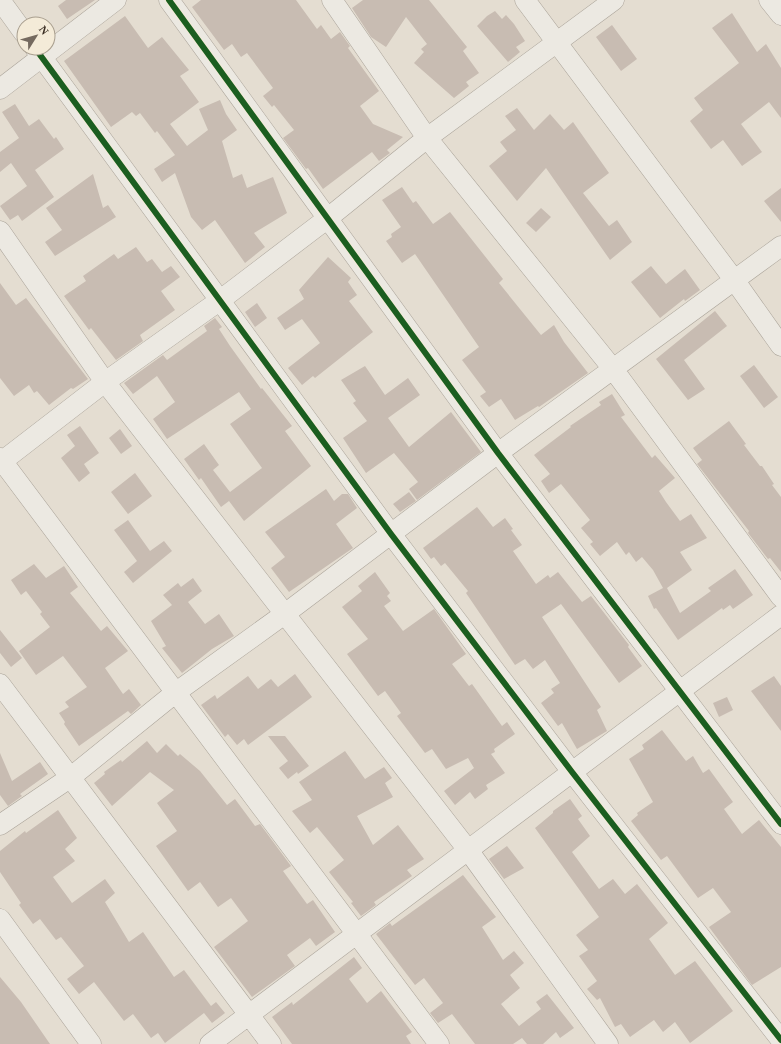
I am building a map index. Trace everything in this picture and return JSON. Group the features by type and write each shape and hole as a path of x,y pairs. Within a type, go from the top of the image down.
{"street":[{"path":"0,0 16,22"},
{"path":"56,40 116,0"},
{"path":"169,0 498,453 781,824"},
{"path":"332,0 427,138 613,368 781,597"},
{"path":"525,0 735,281 781,346"},
{"path":"439,1044 1,461 105,382 219,301 328,218 427,138 614,0"},
{"path":"769,0 781,16"},
{"path":"0,89 34,56"},
{"path":"41,56 390,534 572,772 781,1039 774,1044"},
{"path":"0,231 105,382 286,613 468,850 608,1044"},
{"path":"0,825 71,777 175,694 286,613 498,453 781,246"},
{"path":"210,1044 781,615"},
{"path":"0,684 271,1044"},
{"path":"0,919 92,1044"}],"building":[{"path":"66,0 95,0 67,19 58,6"},
{"path":"201,0 296,0 317,29 321,25 331,39 340,32 350,46 348,48 379,91 360,106 373,124 403,137 387,150 390,153 379,161 372,152 323,189 283,138 294,130 274,105 272,107 263,96 273,88 247,53 241,57 232,44 224,50 192,7"},
{"path":"363,0 429,0 467,47 463,51 479,73 466,82 469,86 454,98 414,63 424,52 421,49 427,44 406,17 386,47 371,37 352,8"},
{"path":"495,11 502,19 506,15 525,41 516,47 520,52 508,62 477,26 487,16"},
{"path":"732,13 757,52 766,44 781,68 781,118 769,102 741,124 762,152 742,166 723,140 711,149 690,121 703,110 694,98 739,63 712,28"},
{"path":"125,16 148,48 162,37 189,70 180,76 199,102 170,124 187,146 208,130 199,109 220,100 226,114 237,130 222,141 233,178 242,174 247,188 273,177 287,213 254,233 265,247 245,263 215,220 202,230 191,217 175,173 162,182 154,169 175,155 157,131 155,133 140,113 136,116 132,112 111,127 64,61"},
{"path":"612,25 637,59 621,71 596,37"},
{"path":"15,104 29,126 39,119 54,139 56,137 64,149 35,170 54,197 22,221 18,215 10,220 0,206 27,186 11,163 0,172 0,152 19,138 2,112"},
{"path":"517,108 534,130 550,114 564,130 573,122 609,173 583,193 609,226 617,220 632,242 610,260 546,168 517,201 489,166 507,151 500,142 516,130 505,116"},
{"path":"93,174 103,208 108,205 116,217 55,256 45,242 62,230 46,208"},
{"path":"402,187 413,203 416,201 433,224 450,212 503,279 499,283 541,335 554,325 564,342 588,373 539,407 538,406 515,420 501,399 489,407 480,396 486,392 462,360 479,347 415,254 402,263 386,241 392,237 391,234 401,227 382,200"},
{"path":"781,188 781,222 764,201"},
{"path":"541,208 551,217 536,232 526,223"},
{"path":"136,247 147,262 152,259 162,272 171,266 180,277 161,291 175,310 140,335 143,341 116,360 91,328 89,330 64,296 86,281 83,276 114,254 118,259"},
{"path":"328,257 351,278 348,282 357,295 349,301 373,332 315,378 313,376 302,385 288,368 320,343 302,319 285,330 277,318 304,299 299,290"},
{"path":"651,266 666,284 685,269 700,290 685,301 684,299 660,318 631,282"},
{"path":"0,283 16,305 26,298 88,379 73,389 71,388 49,405 37,391 34,393 29,385 14,396 0,378"},
{"path":"257,303 267,318 255,327 245,312"},
{"path":"715,311 727,326 684,360 705,389 688,400 656,359"},
{"path":"215,318 222,327 219,329 230,346 261,389 262,388 292,426 285,431 311,466 244,521 229,501 221,507 201,478 199,480 184,459 204,444 219,465 213,470 230,492 262,468 230,424 251,409 239,392 167,439 153,419 175,402 157,376 133,394 124,383 163,355 167,360 207,331 204,326"},
{"path":"754,365 778,397 764,408 740,376"},
{"path":"365,366 385,395 408,378 420,395 388,418 409,447 451,412 481,452 417,500 409,489 418,482 394,453 366,473 343,438 367,421 353,403 356,401 341,380"},
{"path":"612,394 625,415 621,417 652,458 655,455 675,478 659,491 666,502 680,521 691,514 707,538 680,552 692,570 667,588 680,613 711,591 708,588 735,569 753,595 733,609 730,605 723,610 722,608 678,640 656,608 654,609 648,596 663,588 653,570 642,557 636,562 629,552 626,555 617,542 600,556 590,544 593,542 581,528 590,520 561,484 549,493 541,481 550,474 534,455 571,427 570,426 601,405 599,402"},
{"path":"729,421 746,444 744,445 760,466 762,466 774,484 772,485 781,497 781,572 770,558 768,559 748,533 749,531 697,464 702,460 693,448"},
{"path":"80,426 99,453 84,464 90,473 79,482 61,458 75,446 67,435"},
{"path":"120,429 132,446 121,454 109,438"},
{"path":"135,473 152,496 128,514 111,492"},
{"path":"326,489 334,501 342,494 348,494 357,508 336,524 353,548 289,592 271,568 285,557 265,532"},
{"path":"409,492 416,501 400,512 393,504"},
{"path":"477,507 493,527 505,518 513,529 511,530 522,545 513,551 536,584 548,575 550,578 558,572 582,602 591,596 629,645 628,647 642,666 619,683 561,604 542,617 601,707 597,710 607,731 577,749 562,723 558,726 541,703 554,693 551,689 560,683 545,660 533,669 525,659 515,665 466,593 468,591 445,563 441,566 434,557 431,559 423,548"},
{"path":"128,520 150,551 164,541 172,551 133,583 124,572 137,561 114,530"},
{"path":"34,564 46,578 64,566 78,587 70,593 101,631 107,626 128,651 105,668 123,694 129,689 141,705 131,714 128,711 79,746 64,724 65,722 59,713 69,707 65,702 87,687 63,656 36,675 19,651 50,627 40,614 42,612 26,591 21,595 11,580"},
{"path":"375,572 390,593 387,596 391,601 384,606 403,631 434,609 466,654 452,664 469,686 472,684 502,726 507,722 515,734 494,749 495,752 491,754 505,773 486,785 488,789 475,799 470,792 455,805 444,791 474,768 468,758 446,769 432,749 425,753 397,716 401,713 385,691 378,696 347,654 368,639 342,607 362,591 358,586"},
{"path":"193,578 202,591 188,602 205,624 219,614 234,636 212,649 182,673 162,648 166,646 151,621 172,605 163,595 178,583 181,587"},
{"path":"0,630 22,658 11,667 0,653"},
{"path":"295,674 312,697 248,745 244,739 237,745 228,734 225,737 201,705 215,695 217,699 248,676 258,689 271,679 278,687"},
{"path":"774,676 781,686 781,731 751,691"},
{"path":"727,697 733,710 719,717 713,703"},
{"path":"662,730 686,761 693,756 703,773 709,769 733,802 724,809 742,834 759,820 781,847 781,967 752,985 709,927 731,912 713,888 698,898 667,856 661,860 631,821 638,815 637,813 653,802 629,759 644,749 642,745"},
{"path":"268,736 285,736 309,766 298,774 297,772 288,779 279,768 288,761"},
{"path":"147,741 157,753 166,744 178,756 180,754 200,771 227,805 235,799 255,826 260,824 291,866 283,871 307,904 313,900 335,932 316,946 310,938 287,955 295,966 252,997 214,947 248,921 231,898 218,907 200,882 188,891 156,846 177,831 157,803 174,790 150,772 112,806 94,783 105,774 104,772 121,760 122,762"},
{"path":"345,751 365,779 384,767 392,778 385,783 393,797 357,816 373,845 398,825 424,859 407,870 412,876 374,902 376,905 361,916 351,903 353,902 329,872 344,860 317,827 310,833 292,811 312,800 299,782"},
{"path":"0,753 12,781 40,762 48,774 20,794 22,796 8,806 0,795"},
{"path":"570,799 582,816 578,819 590,836 572,852 599,889 613,879 625,894 637,884 668,923 649,939 675,975 695,961 733,1011 690,1043 675,1022 663,1032 654,1020 630,1037 621,1024 615,1027 600,998 597,1000 587,989 597,981 579,956 588,950 576,935 599,917 535,828 553,813 553,811"},
{"path":"58,810 77,838 65,849 75,861 53,877 72,903 105,879 115,893 105,902 129,942 143,932 174,977 184,970 211,1006 216,1002 225,1013 212,1023 204,1013 165,1043 158,1033 151,1038 133,1014 124,1021 94,982 79,994 67,979 84,966 61,937 56,940 40,919 33,924 19,905 21,903 0,872 0,851 25,831 26,833"},
{"path":"507,846 524,868 504,879 489,859"},
{"path":"463,875 496,917 482,927 503,960 514,951 524,963 510,975 520,988 501,1004 519,1026 541,1009 536,1002 547,994 574,1028 560,1038 556,1032 543,1044 527,1044 522,1038 513,1044 475,1044 452,1014 438,1023 430,1013 443,1003 424,978 415,985 376,934 390,923 392,926"},
{"path":"354,957 362,968 349,979 367,1003 381,991 412,1032 406,1036 411,1044 292,1044 272,1017 292,1002 293,1005"},
{"path":"0,977 21,1002 50,1044 0,1044"}],"cycle path":[{"path":"169,0 498,453 781,824"},
{"path":"41,56 391,534 572,772 781,1040"}]}
